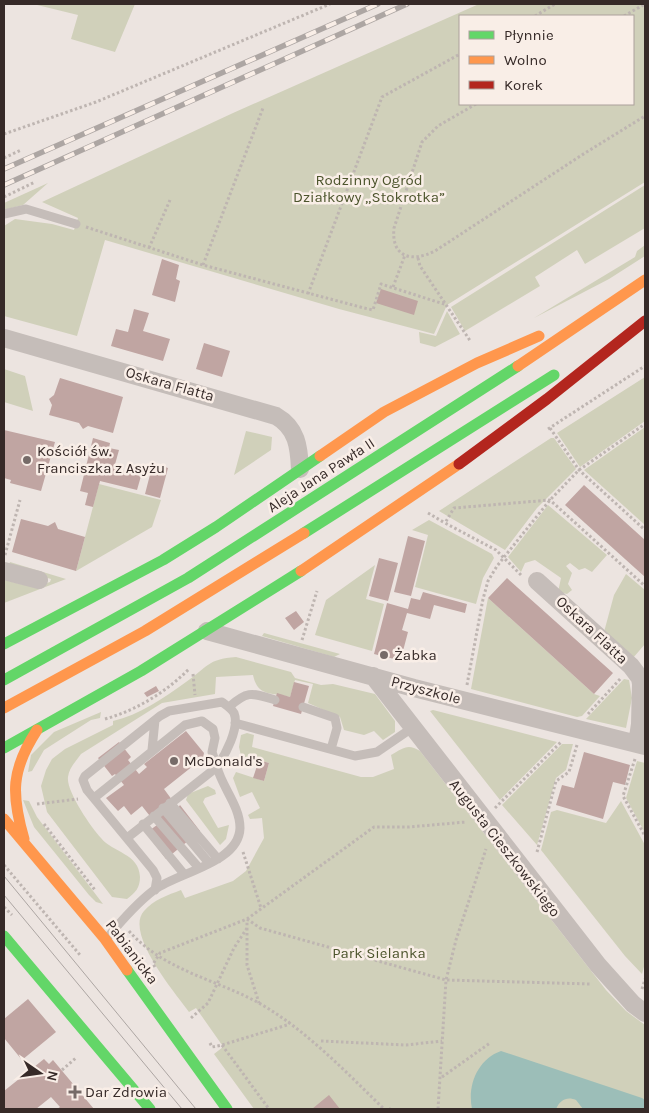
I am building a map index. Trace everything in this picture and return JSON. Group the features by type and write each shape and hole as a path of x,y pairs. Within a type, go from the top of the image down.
{"main road":[{"name":"Aleja Jana Pawła II","path":"4,680 188,578 486,388 645,280"},
{"path":"4,644 163,560 216,527 384,412 477,364 600,309"},
{"path":"4,708 115,650 194,604 568,367 645,321"},
{"path":"4,748 207,631 299,574 533,410 645,321"},
{"path":"25,843 14,802 15,776 20,758 39,728"},
{"name":"Pabianicka","path":"4,819 105,939 228,1109"},
{"path":"4,936 150,1109"}],"street":[{"name":"Oskara Flatta","path":"4,338 276,416 284,421 296,437 300,469"},
{"path":"4,571 39,580"},
{"name":"Oskara Flatta","path":"537,581 624,660 640,678 641,745"},
{"name":"Przyszkole","path":"207,631 641,745"},
{"name":"Augusta Cieszkowskiego","path":"373,676 497,838 616,985 633,1004 645,1013"}],"lane":[{"path":"4,214 26,209 76,224"},
{"path":"229,707 242,695 249,693 275,700"},
{"path":"127,838 217,766 222,759 235,723 234,714 229,707 222,702 214,702 169,712 155,720 85,776 84,784 94,798 153,870 157,878 155,890"},
{"path":"303,707 335,718 337,728 331,749"},
{"path":"152,750 155,720"},
{"path":"94,798 185,725 202,721 208,724 215,734 212,752 240,826 237,844 214,861 184,874 155,890 105,939"},
{"path":"235,723 354,756 370,755 387,747 412,728"},
{"path":"167,806 214,861"},
{"path":"154,816 199,868"},
{"path":"143,824 184,874"}],"path":[{"path":"4,134 96,102 330,4"},
{"path":"537,15 555,4"},
{"path":"626,15 645,4"},
{"path":"308,294 382,97 459,55"},
{"path":"474,105 438,126 422,142 394,228 393,240 405,255 418,258 435,251 584,153 645,116"},
{"path":"203,265 263,108"},
{"path":"4,158 21,150"},
{"path":"4,196 35,182"},
{"path":"150,248 170,200"},
{"path":"76,224 203,265 373,310 381,284 447,305"},
{"path":"393,288 405,255"},
{"path":"418,258 420,266 474,346"},
{"path":"466,690 480,611 488,581 497,566 550,500 579,470 645,424"},
{"path":"550,428 579,470 645,530"},
{"path":"4,558 20,500"},
{"path":"550,500 645,586"},
{"path":"419,515 428,511 445,523"},
{"path":"312,589 319,583"},
{"path":"302,640 317,591"},
{"path":"100,720 130,711 165,690 195,664"},
{"path":"193,674 196,706"},
{"path":"537,852 556,781 569,772 578,742"},
{"path":"641,745 623,796 645,836"},
{"path":"36,810 34,803 94,798"},
{"path":"39,818 98,893"},
{"path":"158,971 153,964 164,952 247,919 374,827 440,826 482,819"},
{"path":"438,1109 442,1077 446,980 484,851 497,838"},
{"path":"237,844 245,855 261,908"},
{"path":"4,865 80,955"},
{"path":"247,919 260,928 446,980 616,985"},
{"path":"247,919 247,965 259,1003"},
{"path":"121,922 138,941 158,957 259,1003 289,1024 331,1057 384,1109"},
{"path":"190,1018 208,1003 216,982 247,928"},
{"path":"187,1014 196,1025"},
{"path":"207,1040 212,1047 222,1045 289,1024 292,1020"},
{"path":"321,1041 406,1045 442,1041"},
{"path":"442,1077 490,1043"},
{"path":"222,1045 270,1109"},
{"path":"62,1070 80,1054"}],"green space":[{"path":"33,4 135,4 115,52 71,39 78,15"},
{"name":"Rodzinny Ogród Działkowy „Stokrotka”","path":"479,4 645,4 645,182 447,305 434,334 339,309 105,240 77,336 4,316 4,226 15,219 52,224 74,230 78,218 42,202 233,113"},
{"path":"48,183 23,205 4,210 4,203"},
{"path":"645,185 645,228 585,264 577,250 535,277 540,286 465,331 451,307"},
{"path":"645,245 645,256 609,279 534,318 635,257 637,251"},
{"path":"447,311 460,334 435,347 420,343 419,332 436,336"},
{"path":"4,369 25,376 33,411 4,402"},
{"path":"645,377 645,421 580,467 557,433"},
{"path":"645,427 645,525 584,470"},
{"path":"246,431 272,437 271,450 234,475"},
{"path":"551,438 554,438 576,469 537,508 505,550 439,511"},
{"path":"99,484 161,500 152,527 76,571"},
{"path":"548,505 607,555 592,572 585,568 579,570 570,563 566,566 572,573 568,584 572,590 567,594 558,592 561,578 535,560 525,563 521,572 508,557"},
{"path":"429,520 492,554 494,558 483,578 476,604 415,587 428,535 412,530"},
{"path":"10,562 66,579 4,603 4,580 33,587 50,582 51,579 8,566"},
{"path":"375,565 366,599 384,604 372,651 315,635 326,600"},
{"path":"626,574 645,590 645,644 633,658 604,632 614,595"},
{"path":"488,598 594,694 600,696 582,716 577,717 471,689"},
{"path":"264,633 340,654 334,657 262,636"},
{"path":"236,657 291,672 295,678 321,685 333,684 375,694 395,721 395,732 383,740 374,731 364,735 344,730 340,717 308,703 313,684 295,680 290,697 262,691 255,682 253,675 216,677 215,694 162,703 81,754 73,765 68,777 68,783 75,800 91,826 106,843 130,858 139,869 140,881 135,892 127,899 112,897 47,812 41,786 46,770 52,759 65,749 113,725 113,721 132,715 151,705 213,662"},
{"path":"624,679 629,680 632,698 626,728 586,719"},
{"path":"433,710 557,742 500,800 430,711"},
{"path":"101,712 100,718 91,720 44,750 32,771 28,772 31,755 54,732"},
{"name":"Park Sielanka","path":"247,733 254,735 252,747 361,777 373,777 394,769 391,755 402,749 412,747 420,751 606,990 626,1011 645,1025 645,1109 254,1109 214,1054 223,1047 222,1045 196,1008 189,1012 154,963 141,934 140,921 144,911 161,898 181,890 185,898 233,881 246,871 264,838 262,818 250,819 248,815 260,808 252,792 240,797 233,778 236,772 264,781 269,763 256,759 254,766 242,760 239,747 241,735"},
{"path":"562,744 573,744 566,770 556,778 537,845 502,805"},
{"path":"637,761 645,763 645,833 626,798"},
{"path":"208,786 215,790 216,794 205,798 203,802 218,828 229,825 226,839 220,845 186,800 188,794"},
{"path":"23,800 29,801 37,817 103,904 96,902 89,895 34,827"},
{"path":"621,801 645,845 645,963 642,974 625,956 541,850 551,812 557,810 606,823"}],"water":[{"path":"501,1051 642,1098 645,1100 645,1109 583,1109 576,1100 570,1098 562,1101 556,1109 472,1109 471,1091 476,1074 486,1060"}],"building":[{"path":"162,259 179,265 176,279 180,281 175,302 152,295"},
{"path":"381,289 418,301 414,315 376,303"},
{"path":"134,309 149,313 143,331 170,339 163,361 111,346 116,329 128,332"},
{"path":"204,343 230,351 222,377 196,369"},
{"path":"60,378 123,397 113,433 88,426 83,429 79,423 49,415 52,405 49,399 54,395"},
{"name":"Kościół św. Franciszka z Asyżu","path":"4,430 55,442 41,491 10,483 11,480 4,478"},
{"path":"93,438 110,443 109,448 119,450 114,468 141,476 137,490 100,481 93,507 85,505 88,493 80,491"},
{"path":"153,463 168,468 160,498 145,494"},
{"path":"584,485 645,540 645,577 565,505"},
{"path":"21,519 48,526 55,522 58,529 85,537 76,571 12,552"},
{"path":"408,536 425,541 411,596 394,592"},
{"path":"379,558 398,563 388,601 369,596"},
{"path":"507,578 613,673 594,694 488,598"},
{"path":"423,592 467,604 465,613 434,605 430,619 407,613 402,630 408,632 403,651 397,649 394,659 374,654 387,603 408,609 411,598 420,600"},
{"path":"296,611 304,622 294,630 285,618"},
{"path":"294,682 309,686 301,714 273,706 277,693 290,697"},
{"path":"156,686 159,691 147,697 144,693"},
{"path":"186,731 204,753 203,758 164,789 178,808 180,805 200,831 166,859 146,833 157,825 142,806 131,815 124,806 118,811 106,798 124,785 115,774 112,776 98,758 119,742 131,757 128,760 139,774 147,767 144,764"},
{"path":"584,752 630,765 625,785 613,782 603,819 556,805 562,785 574,788"},
{"path":"259,760 269,763 264,781 253,778"},
{"path":"28,999 56,1032 22,1060 4,1038 4,1019"},
{"path":"44,1059 49,1064 53,1060 94,1109 57,1109 60,1107 51,1097 36,1109 4,1109 4,1091"},
{"path":"329,1095 340,1109 312,1109"}],"tram line":[{"path":"4,876 196,1109"},
{"path":"4,895 182,1109"}],"railway":[{"path":"4,169 378,4"},
{"path":"4,185 407,4"}],"traffic: fast":[{"path":"4,680 188,578 518,366"},
{"path":"304,533 554,375"},
{"path":"4,644 163,560 216,527 320,456"},
{"path":"4,748 141,671 301,571"},
{"path":"4,936 150,1109"},
{"path":"127,970 227,1109"}],"traffic: slow":[{"path":"518,366 645,280"},
{"path":"320,456 384,412 477,363 539,336"},
{"path":"301,571 459,464"},
{"path":"4,708 145,631 304,533"},
{"path":"24,839 17,809 16,783 22,758 37,730"},
{"path":"4,819 105,939 127,970"}],"traffic: jam":[{"path":"459,464 547,399 645,321"}],"place":[{"name":"Kościół św. Franciszka z Asyżu","path":"27,460"},
{"name":"Żabka","path":"384,655"},
{"name":"McDonald's","path":"174,761"},
{"name":"Dar Zdrowia","path":"75,1092"}]}
